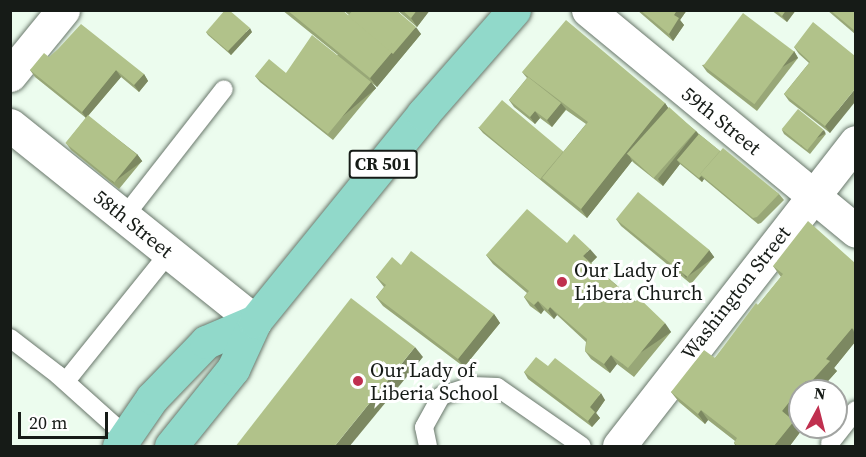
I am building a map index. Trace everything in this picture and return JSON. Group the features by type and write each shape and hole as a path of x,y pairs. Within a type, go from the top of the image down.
{"main road":[{"name":"CR 501","path":"171,447 233,369 255,321 423,114 514,10"},
{"name":"CR 501","path":"123,441 152,398 206,342 255,321"}],"street":[{"path":"10,75 63,10"},
{"name":"59th Street","path":"588,10 855,231"},
{"name":"58th Street","path":"10,126 255,321"},
{"name":"Washington Street","path":"629,443 812,195 855,142"}],"lane":[{"path":"124,216 224,89"},
{"path":"66,381 169,253"},
{"path":"13,342 66,381 123,441"},
{"path":"428,447 424,427 441,396 472,386 497,387 582,447"},
{"path":"830,444 855,410"}],"building":[{"path":"225,10 229,10 250,28 228,51 206,32"},
{"path":"287,10 342,10 392,52 370,78"},
{"path":"353,10 396,10 416,27 393,54 348,16"},
{"path":"402,10 417,10 411,18"},
{"path":"640,10 677,10 674,15 679,18 669,34"},
{"path":"776,10 786,10 782,16"},
{"path":"830,10 855,10 855,31"},
{"path":"743,13 794,52 754,104 703,66"},
{"path":"566,20 665,103 581,209 542,178 588,122 522,72"},
{"path":"813,22 855,56 855,89 825,126 784,94 810,62 794,47"},
{"path":"81,24 144,74 134,85 116,70 82,112 30,70 44,53 49,57"},
{"path":"312,35 371,82 328,134 255,76 269,59 286,73"},
{"path":"528,77 561,103 547,120 535,111 530,117 509,100"},
{"path":"502,100 563,151 540,179 479,128"},
{"path":"669,107 696,131 654,178 627,154"},
{"path":"798,109 824,130 807,150 782,129"},
{"path":"88,115 137,155 114,183 65,143"},
{"path":"699,134 720,151 699,178 677,160"},
{"path":"723,148 779,194 757,217 753,218 700,174"},
{"path":"638,192 709,250 687,277 616,219"},
{"name":"Our Lady of Libera Church","path":"527,209 567,243 574,234 590,249 583,256 635,302 639,298 665,323 628,368 611,355 604,364 585,351 587,339 550,307 548,310 538,301 534,305 524,297 529,291 486,255"},
{"path":"808,221 855,263 855,331 852,328 826,359 830,361 814,379 788,379 788,404 782,411 788,416 788,428 773,447 739,447 734,443 737,438 701,410 698,414 671,392 704,350 715,358 756,303 758,305 783,274 773,266"},
{"path":"411,251 494,314 458,359 376,297 386,285 376,277 392,257 401,265"},
{"path":"351,298 415,347 334,447 235,447"},
{"path":"536,357 548,366 555,358 601,393 590,407 595,412 588,421 524,372"}],"place":[{"name":"Our Lady of Libera Church","path":"562,282"},
{"name":"Our Lady of Liberia School","path":"358,381"}]}
